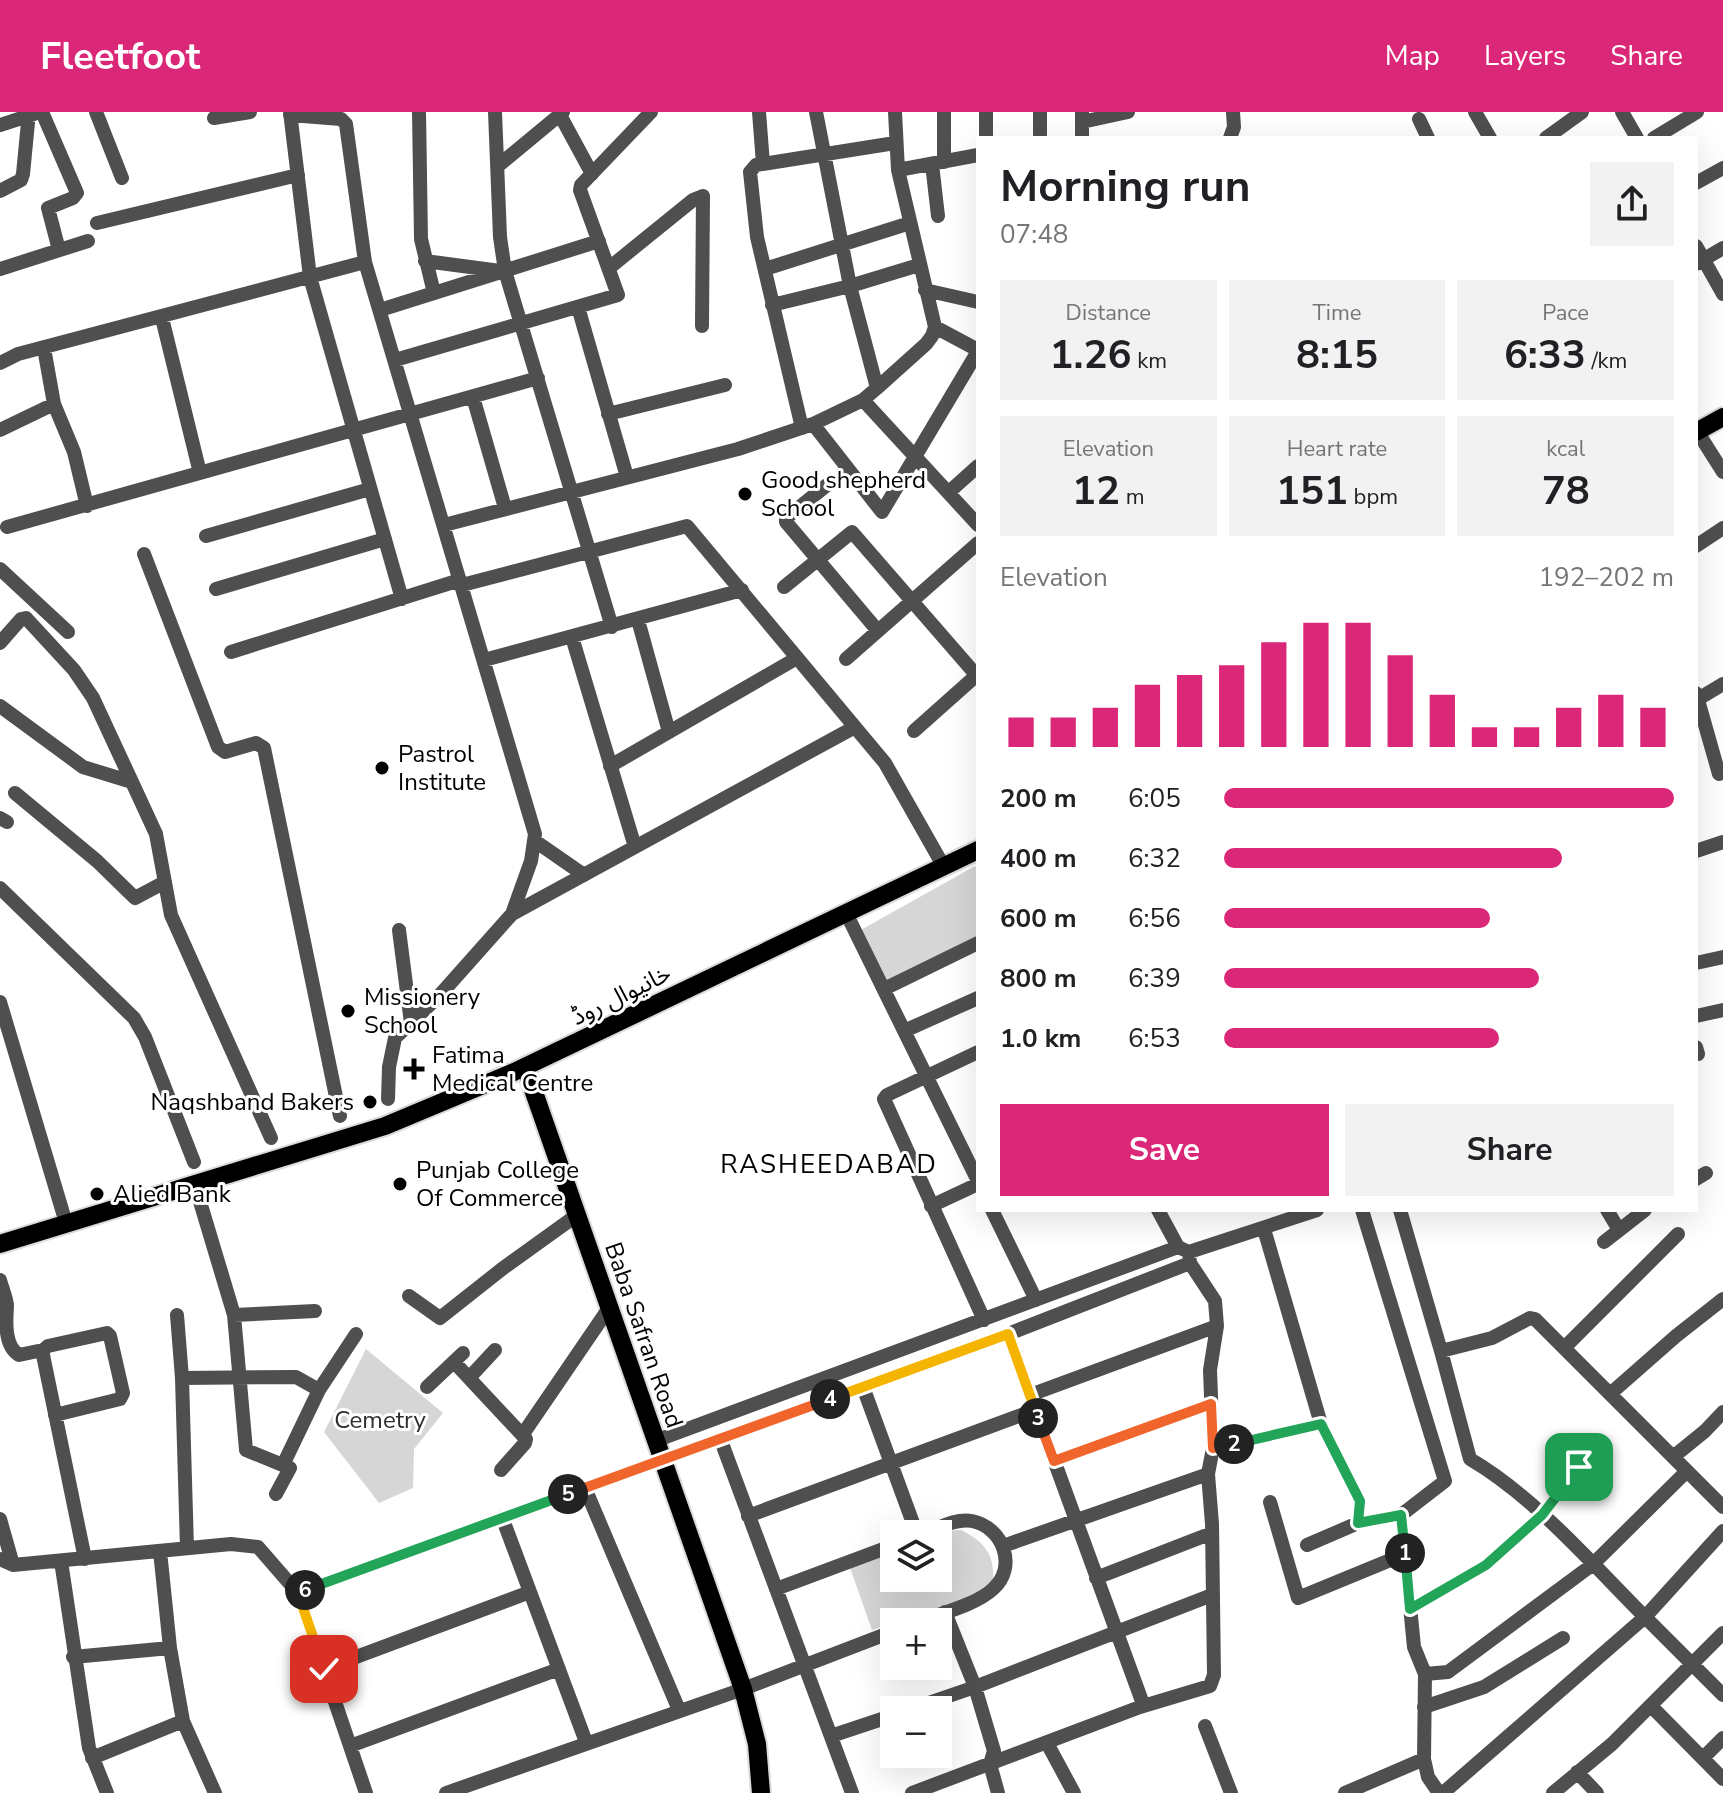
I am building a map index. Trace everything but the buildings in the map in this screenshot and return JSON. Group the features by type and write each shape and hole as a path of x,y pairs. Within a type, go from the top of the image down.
{"main road":[{"path":"1698,422 1723,408"},
{"path":"1698,431 1723,417"},
{"name":"خانیوال روڈ","path":"0,1233 388,1113 498,1066 976,841"},
{"name":"خانیوال روڈ","path":"0,1244 385,1126 451,1100 976,851"},
{"name":"Baba Safran Road","path":"529,1078 743,1689 757,1744 761,1793"}],"street":[{"path":"96,112 122,178"},
{"path":"214,118 250,112"},
{"path":"419,112 421,239 434,293"},
{"path":"495,112 500,237 505,271 612,627"},
{"path":"395,360 618,295 580,190 651,112"},
{"path":"759,112 763,164"},
{"path":"816,112 850,286 877,388"},
{"path":"444,525 738,449 807,426 863,400 926,344 935,327 898,170 895,112"},
{"path":"938,216 938,163 944,112"},
{"path":"986,112 986,136"},
{"path":"1040,112 1040,136"},
{"path":"1082,117 1128,112"},
{"path":"1231,136 1234,127 1233,112"},
{"path":"1475,112 1489,136"},
{"path":"1549,136 1582,112"},
{"path":"1622,112 1636,136"},
{"path":"1657,136 1697,112"},
{"path":"0,125 35,113"},
{"path":"0,191 21,180 35,113"},
{"path":"35,113 77,193 73,198 48,208 59,250"},
{"path":"499,165 561,113 592,174"},
{"path":"402,599 310,277 290,114 341,116 346,124 365,262 535,834 512,914"},
{"path":"1419,119 1427,136"},
{"path":"895,143 763,164 751,168 750,177 757,237 772,305 807,426 881,512 976,353"},
{"path":"898,170 976,155"},
{"path":"1698,182 1723,168"},
{"path":"97,223 298,175"},
{"path":"609,268 693,200 703,196 702,326"},
{"path":"765,269 910,223"},
{"path":"0,269 88,241"},
{"path":"380,310 599,241"},
{"path":"1723,248 1700,262 1723,294"},
{"path":"425,261 505,271"},
{"path":"0,363 18,354 365,262"},
{"path":"772,305 919,265"},
{"path":"925,290 976,302"},
{"path":"578,307 627,477"},
{"path":"162,318 200,473"},
{"path":"935,327 976,349"},
{"path":"44,348 54,404 74,452 87,506"},
{"path":"7,527 538,378"},
{"path":"608,414 725,385"},
{"path":"473,397 505,508"},
{"path":"863,400 976,523"},
{"path":"0,430 54,404"},
{"path":"1698,434 1719,455 1723,472"},
{"path":"949,492 976,468"},
{"path":"827,485 785,521 878,631"},
{"path":"206,536 370,489"},
{"path":"231,652 402,599 687,526 885,763 940,860"},
{"path":"1698,545 1723,528"},
{"path":"784,587 852,532 976,675"},
{"path":"216,589 385,539"},
{"path":"846,659 976,545"},
{"path":"144,554 218,747 225,752 256,743 264,748 340,1116"},
{"path":"0,569 68,632"},
{"path":"484,660 742,590"},
{"path":"0,643 21,619 26,618 74,670 93,698 156,834 171,915 271,1138"},
{"path":"638,620 669,732"},
{"path":"572,637 635,847"},
{"path":"610,766 797,658"},
{"path":"914,731 976,677"},
{"path":"1698,696 1723,684"},
{"path":"1698,700 1719,774 1723,772"},
{"path":"0,706 83,767 132,782"},
{"path":"388,1099 391,1049 395,1038 439,996 512,914 855,727"},
{"path":"15,793 97,861 135,898 165,882"},
{"path":"535,841 584,875"},
{"path":"1698,850 1723,842"},
{"path":"0,888 134,1018 145,1037 194,1162"},
{"path":"851,923 976,1179"},
{"path":"399,930 411,1023"},
{"path":"884,989 976,944"},
{"path":"1698,963 1723,957"},
{"path":"904,1031 976,999"},
{"path":"0,1002 63,1213"},
{"path":"1698,1016 1723,1010"},
{"path":"976,1058 927,1076 884,1099 984,1320"},
{"path":"931,1206 976,1184"},
{"path":"198,1195 234,1315 246,1450 290,1468 276,1494"},
{"path":"993,1212 1036,1300"},
{"path":"912,1793 1140,1707 1210,1686 1214,1675 1208,1474 1213,1448 1210,1370 1217,1326 1215,1301 1159,1212"},
{"path":"655,1441 1036,1300 1311,1212"},
{"path":"1307,1545 1358,1523 1401,1515 1445,1481 1363,1212"},
{"path":"1401,1212 1470,1459 1489,1470 1542,1515 1723,1695"},
{"path":"1608,1212 1619,1230"},
{"path":"1604,1242 1642,1212"},
{"path":"409,1296 440,1318 577,1215"},
{"path":"1264,1229 1321,1424 1360,1501 1358,1523"},
{"path":"1564,1348 1678,1234"},
{"path":"298,1593 1008,1334 1186,1254"},
{"path":"0,1280 7,1306 4,1315 11,1350 19,1355 41,1352 48,1346 107,1333 110,1336 122,1396 55,1415"},
{"path":"1610,1394 1723,1299"},
{"path":"523,1434 609,1308"},
{"path":"234,1315 315,1311"},
{"path":"177,1315 187,1548"},
{"path":"1441,1351 1492,1338 1530,1318 1535,1319 1723,1507"},
{"path":"1030,1395 1217,1326"},
{"path":"283,1465 319,1390 356,1334"},
{"path":"1008,1334 1143,1704 1140,1707"},
{"path":"469,1378 495,1350"},
{"path":"41,1352 85,1559"},
{"path":"427,1387 458,1358 469,1378 526,1439 501,1470"},
{"path":"182,1378 296,1377 319,1390"},
{"path":"863,1387 912,1520"},
{"path":"1054,1461 1211,1404"},
{"path":"748,1516 1035,1410"},
{"path":"1673,1457 1723,1412"},
{"path":"1213,1448 1321,1424"},
{"path":"720,1438 852,1793"},
{"path":"1410,1609 1486,1565 1542,1515 1579,1467"},
{"path":"1425,1674 1448,1672 1592,1565 1687,1471"},
{"path":"1003,1546 1208,1474"},
{"path":"585,1488 679,1710"},
{"path":"1270,1502 1298,1598 1405,1554"},
{"path":"1401,1515 1414,1647 1425,1674 1424,1759 1428,1777 1441,1793 1645,1617 1723,1531"},
{"path":"502,1517 586,1742"},
{"path":"0,1519 7,1562 61,1561 231,1544 258,1547 298,1593 366,1793"},
{"path":"952,1524 974,1521 989,1528 1003,1546 1005,1567 994,1589 983,1597 952,1609"},
{"path":"1096,1578 1212,1533"},
{"path":"776,1589 880,1550"},
{"path":"160,1551 170,1648 183,1721 215,1793"},
{"path":"61,1561 73,1657 92,1758 107,1793"},
{"path":"324,1669 530,1592"},
{"path":"949,1696 1212,1595"},
{"path":"952,1630 975,1687 994,1751 990,1764 998,1793"},
{"path":"1553,1793 1651,1706 1723,1633"},
{"path":"446,1793 743,1689 880,1636"},
{"path":"1424,1707 1484,1687 1563,1638"},
{"path":"73,1657 170,1648"},
{"path":"350,1746 559,1669"},
{"path":"1651,1706 1723,1779"},
{"path":"831,1736 880,1720"},
{"path":"92,1758 183,1721"},
{"path":"1205,1726 1231,1793"},
{"path":"1703,1758 1723,1738"},
{"path":"1047,1743 1074,1793"},
{"path":"1345,1793 1424,1759"},
{"path":"1577,1772 1597,1793"}],"green space":[{"path":"975,866 976,937 884,985 859,931"},
{"name":"Cemetry","path":"366,1349 443,1413 414,1449 413,1488 379,1503 324,1432"},
{"path":"952,1530 961,1530 982,1544 990,1556 993,1580 971,1598 940,1608 880,1608 880,1627 872,1630 849,1565 880,1553 880,1592 952,1592"}],"place":[{"name":"Good shepherd School","path":"745,494"},
{"name":"Pastrol Institute","path":"382,768"},
{"name":"Missionery School","path":"348,1011"},
{"name":"Fatima Medical Centre","path":"414,1069"},
{"name":"Naqshband Bakers","path":"370,1102"},
{"name":"Punjab College Of Commerce","path":"400,1184"},
{"name":"Alied Bank","path":"97,1194"}],"district":[{"name":"RASHEEDABAD","path":"829,1164"}],"route":[{"path":"324,1669 298,1593 1008,1334 1054,1461 1211,1404 1213,1448 1321,1424 1360,1501 1358,1523 1401,1515 1410,1609 1486,1565 1542,1515 1579,1467"}]}
